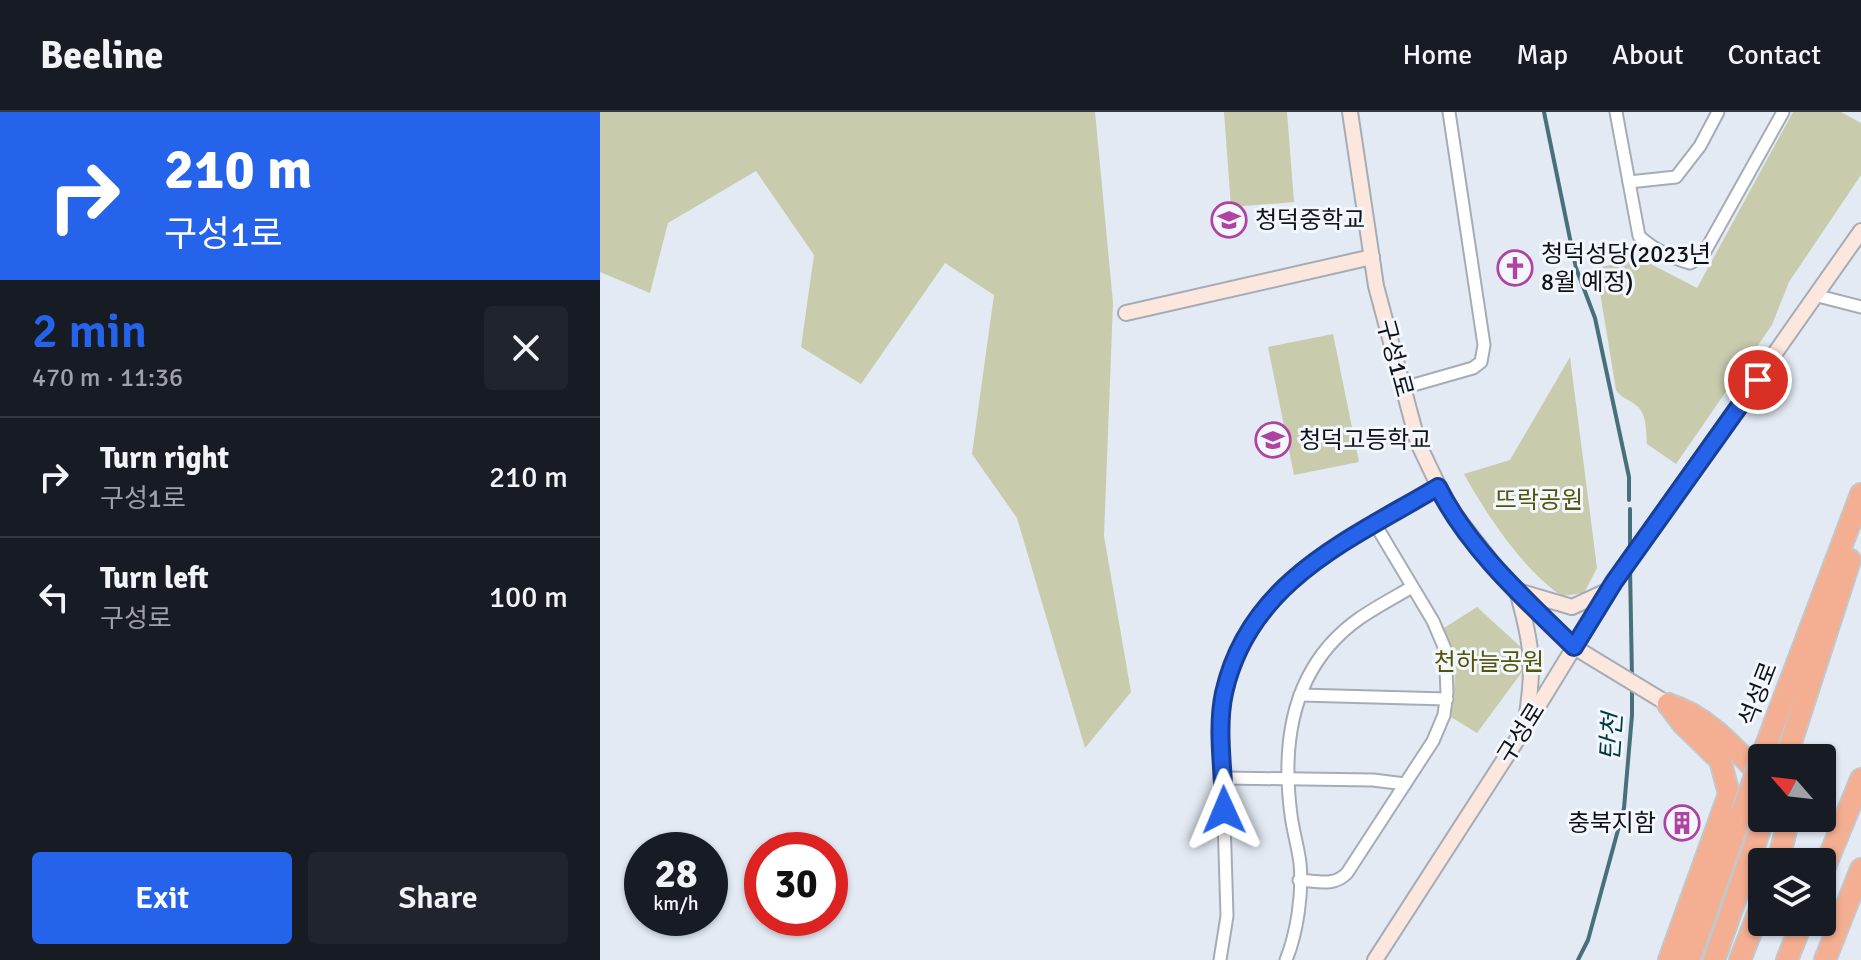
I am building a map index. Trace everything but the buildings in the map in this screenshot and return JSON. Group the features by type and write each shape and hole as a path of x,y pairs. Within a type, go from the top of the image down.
{"highway":[{"name":"석성로","path":"1689,960 1861,494"},
{"name":"석성로","path":"1791,744 1861,525"},
{"path":"1668,704 1689,710 1748,762"},
{"path":"1668,704 1683,724 1720,760 1729,794 1669,960"},
{"path":"1833,848 1861,779"},
{"path":"1714,960 1758,832"},
{"path":"1825,960 1861,869"},
{"path":"1740,960 1749,936"},
{"path":"1787,960 1796,936"}],"street":[{"name":"구성1로","path":"1350,112 1376,286 1418,443 1448,506 1504,578 1574,647 1668,704"},
{"path":"1403,388 1473,368 1481,362 1484,345 1449,112"},
{"path":"1616,112 1639,236 1649,246 1671,258 1690,263 1703,255 1783,112"},
{"path":"1629,182 1676,177 1700,146 1718,112"},
{"name":"구성로","path":"1375,960 1612,586 1861,231"},
{"path":"1126,313 1372,257"},
{"path":"1818,296 1861,307"},
{"path":"1220,960 1227,916 1221,721 1224,694 1232,668 1257,617 1301,570 1438,487"},
{"path":"1299,880 1339,881 1433,741 1444,715 1448,668 1445,649 1433,621 1375,524"},
{"path":"1517,591 1572,607 1612,586"},
{"path":"1286,960 1298,909 1300,866 1291,813 1288,736 1300,695 1311,670 1349,628 1412,587"},
{"path":"1517,591 1530,637 1533,678 1524,729"},
{"path":"1300,695 1447,699"},
{"path":"1224,778 1373,780 1405,784"}],"green space":[{"path":"600,112 1095,112 1113,303 1104,536 1131,692 1085,748 1017,518 972,454 994,295 945,263 861,384 801,347 814,255 756,171 668,223 650,293 600,272"},
{"path":"1224,112 1287,112 1294,202 1231,207"},
{"path":"1793,112 1841,112 1861,123 1861,175 1789,282 1772,325 1676,464 1647,444 1643,414 1616,390 1596,268 1641,259 1697,288"},
{"path":"1333,334 1359,462 1294,475 1268,347"},
{"name":"뜨락공원","path":"1570,357 1597,568 1584,593 1562,596 1520,557 1464,474 1510,460"},
{"name":"천하늘공원","path":"1477,607 1524,650 1522,672 1477,733 1451,717 1455,672 1444,628"}],"waterway":[{"name":"탄천","path":"1544,112 1576,268 1595,318 1629,477 1629,500"},
{"name":"탄천","path":"1630,509 1630,550"},
{"name":"탄천","path":"1630,567 1632,678"},
{"name":"탄천","path":"1578,960 1588,940 1624,808 1632,687"}],"place":[{"name":"청덕중학교","path":"1229,220"},
{"name":"청덕성당(2023년 8월 예정)","path":"1515,268"},
{"name":"청덕고등학교","path":"1273,440"},
{"name":"충북지함","path":"1682,823"}],"route":[{"path":"1224,810 1221,721 1224,694 1232,668 1257,617 1301,570 1438,487 1448,506 1504,578 1574,647 1614,582 1758,380"}]}
